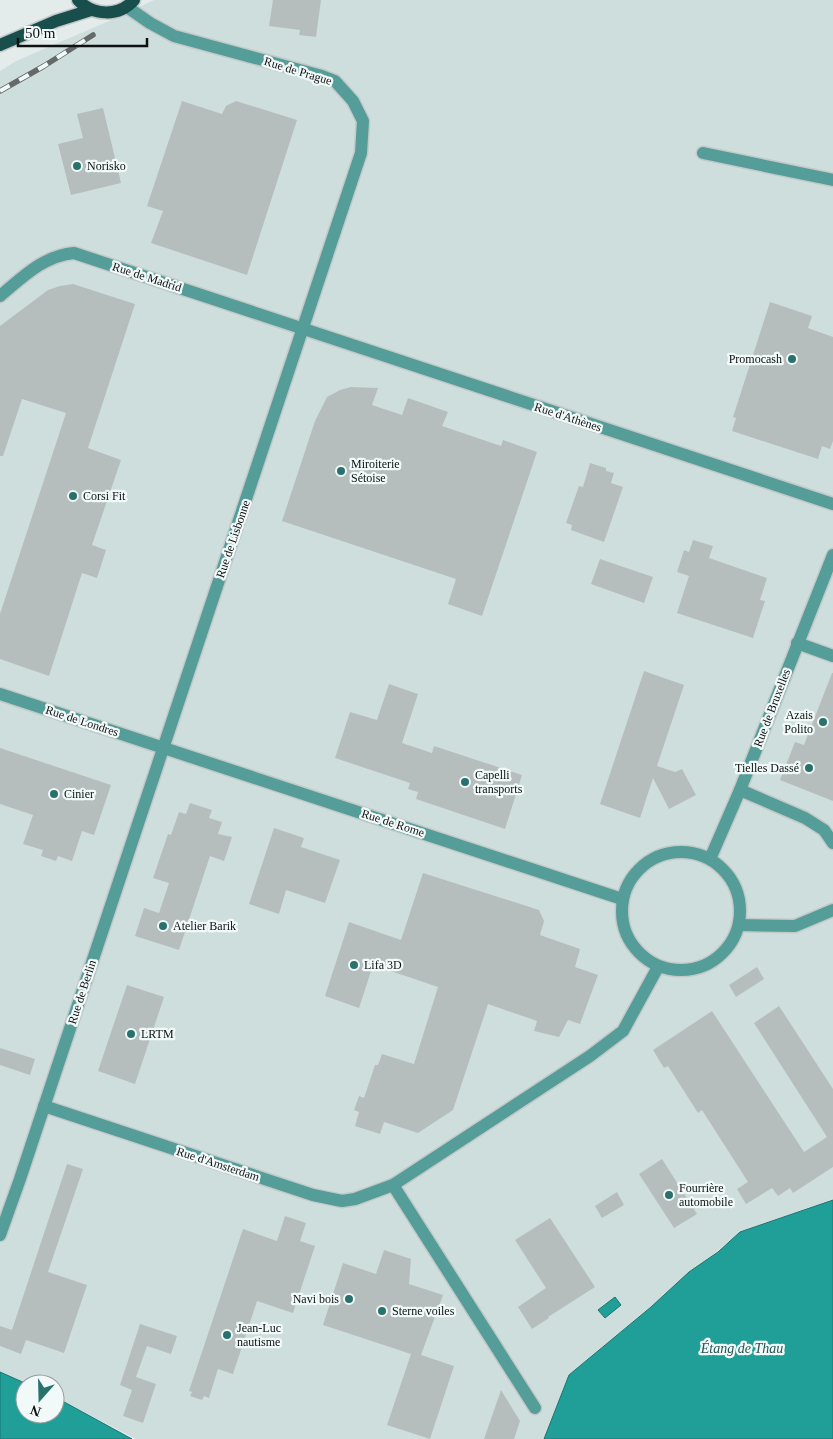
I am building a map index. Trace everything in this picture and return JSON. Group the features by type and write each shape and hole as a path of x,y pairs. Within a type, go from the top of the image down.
{"main road":[{"path":"78,0 91,10 102,13 113,12 130,3"},
{"path":"0,45 56,20 91,10"}],"street":[{"name":"Rue de Prague","path":"130,3 150,23 174,36 322,76 335,81 354,101 363,122 361,153 304,329"},
{"path":"703,153 833,180"},
{"name":"Rue de Madrid","path":"0,296 31,270 49,259 62,254 74,253 304,329"},
{"name":"Rue d'Athènes","path":"304,329 833,504"},
{"name":"Rue de Lisbonne","path":"163,748 304,329"},
{"name":"Rue de Bruxelles","path":"710,859 740,790 833,556"},
{"path":"797,643 833,656"},
{"name":"Rue de Londres","path":"0,694 163,748"},
{"name":"Rue de Rome","path":"163,748 622,899"},
{"name":"Rue de Berlin","path":"0,1235 163,748"},
{"path":"740,790 805,818 824,830 833,843"},
{"path":"674,852 693,853 710,859 725,871 736,888 741,906 739,925 731,944 717,959 699,968 678,971 658,966 641,955 628,939 622,919 622,899 629,881 640,867 656,857 674,852"},
{"path":"739,925 795,926 833,910"},
{"name":"Rue d'Amsterdam","path":"44,1106 313,1195 342,1201 355,1199 393,1185 590,1056 623,1031 658,966"},
{"path":"393,1185 534,1408"}],"shaded area":[{"path":"154,0 833,0 833,1199 740,1232 569,1375 544,1439 136,1439 65,1402 65,1374 15,1374 15,1379 0,1372 0,71 16,61"}],"water":[{"name":"Étang de Thau","path":"833,1200 833,1439 544,1439 569,1375 651,1307 689,1272 718,1252 740,1232"},
{"path":"615,1297 621,1305 605,1318 598,1310"},
{"path":"0,1372 15,1379 15,1424 65,1424 65,1402 132,1439 0,1439"}],"building":[{"path":"273,0 321,0 316,37 299,35 300,30 269,26"},
{"path":"182,101 222,114 226,106 236,101 297,120 247,275 151,243 163,211 147,206"},
{"path":"103,108 121,183 71,195 58,144 83,138 77,114"},
{"name":"Corsi Fit","path":"73,284 135,304 88,448 121,460 92,545 106,550 97,578 82,573 49,676 0,659 0,614 66,413 22,399 3,456 0,456 0,326 48,290"},
{"name":"Promocash","path":"770,302 812,316 808,328 833,337 833,441 830,449 822,446 818,459 732,431 736,418 733,417"},
{"path":"351,387 378,388 372,405 402,415 408,398 448,412 442,426 501,446 503,440 537,452 482,616 448,604 456,579 282,521 315,421 327,397"},
{"path":"590,463 606,468 606,471 614,473 611,483 623,487 604,542 571,530 572,525 566,523 579,486 583,487"},
{"path":"693,540 713,546 709,558 767,578 760,600 765,601 753,638 677,613 689,576 677,572 684,550 689,552"},
{"path":"600,559 653,577 644,603 591,584"},
{"path":"644,671 684,685 657,766 675,772 682,769 696,795 669,809 653,778 640,818 600,804"},
{"name":"Tielles Dassé","path":"832,673 833,801 780,780 795,742 804,745"},
{"path":"389,684 418,694 402,743 432,753 434,746 522,775 505,829 416,799 418,792 408,789 410,783 335,758 350,712 377,720"},
{"name":"Cinier","path":"0,748 111,785 94,835 82,831 72,861 58,856 56,861 41,856 43,850 23,844 33,815 0,804"},
{"path":"190,803 212,810 209,818 222,822 218,834 232,837 224,861 210,856 179,950 135,936 144,908 159,913 169,883 153,878 168,834 171,835 179,812 186,814"},
{"path":"274,828 304,838 301,847 340,860 325,903 286,890 279,914 249,904"},
{"path":"423,873 539,910 544,921 540,935 580,949 575,967 598,975 580,1024 568,1020 559,1037 534,1031 537,1021 488,1004 453,1110 418,1133 384,1122 380,1134 355,1126 359,1112 354,1110 359,1096 364,1098 375,1065 378,1065 382,1054 414,1064 438,987 373,965 359,1008 325,996 349,922 401,940"},
{"path":"757,967 764,979 736,997 729,985"},
{"name":"LRTM","path":"127,985 164,997 135,1084 98,1071"},
{"path":"779,1006 833,1089 833,1167 793,1193 790,1188 778,1196 772,1188 746,1204 737,1189 748,1182 702,1110 698,1113 668,1066 664,1068 653,1050 712,1011 804,1152 827,1137 754,1023"},
{"path":"0,1048 35,1059 30,1075 0,1065"},
{"name":"Fourrière automobile","path":"662,1159 697,1214 674,1228 639,1174"},
{"path":"67,1164 83,1169 48,1272 87,1285 64,1353 26,1340 21,1354 0,1346 0,1326 12,1330"},
{"path":"617,1192 624,1205 602,1218 595,1206"},
{"name":"Jean-Luc nautisme","path":"285,1216 306,1223 300,1241 315,1246 293,1313 257,1301 233,1374 218,1369 209,1398 204,1396 202,1400 190,1396 192,1392 189,1391 243,1229 277,1241"},
{"path":"550,1218 595,1287 532,1329 518,1307 546,1288 515,1240"},
{"path":"384,1250 411,1259 409,1284 443,1295 421,1355 454,1366 430,1439 387,1425 411,1354 323,1325 343,1263 376,1274"},
{"path":"140,1324 177,1336 171,1354 147,1346 136,1377 156,1384 143,1423 123,1416 132,1390 120,1385"},
{"path":"501,1390 520,1421 514,1439 484,1439"}],"railway":[{"path":"0,91 93,35"}],"place":[{"name":"Norisko","path":"77,166"},
{"name":"Promocash","path":"792,359"},
{"name":"Miroiterie Sétoise","path":"341,471"},
{"name":"Corsi Fit","path":"73,496"},
{"name":"Azais Polito","path":"823,722"},
{"name":"Tielles Dassé","path":"809,768"},
{"name":"Capelli transports","path":"465,782"},
{"name":"Cinier","path":"54,794"},
{"name":"Atelier Barik","path":"163,926"},
{"name":"Lifa 3D","path":"354,965"},
{"name":"LRTM","path":"131,1034"},
{"name":"Fourrière automobile","path":"669,1195"},
{"name":"Navi bois","path":"349,1299"},
{"name":"Sterne voiles","path":"382,1311"},
{"name":"Jean-Luc nautisme","path":"227,1335"}]}
